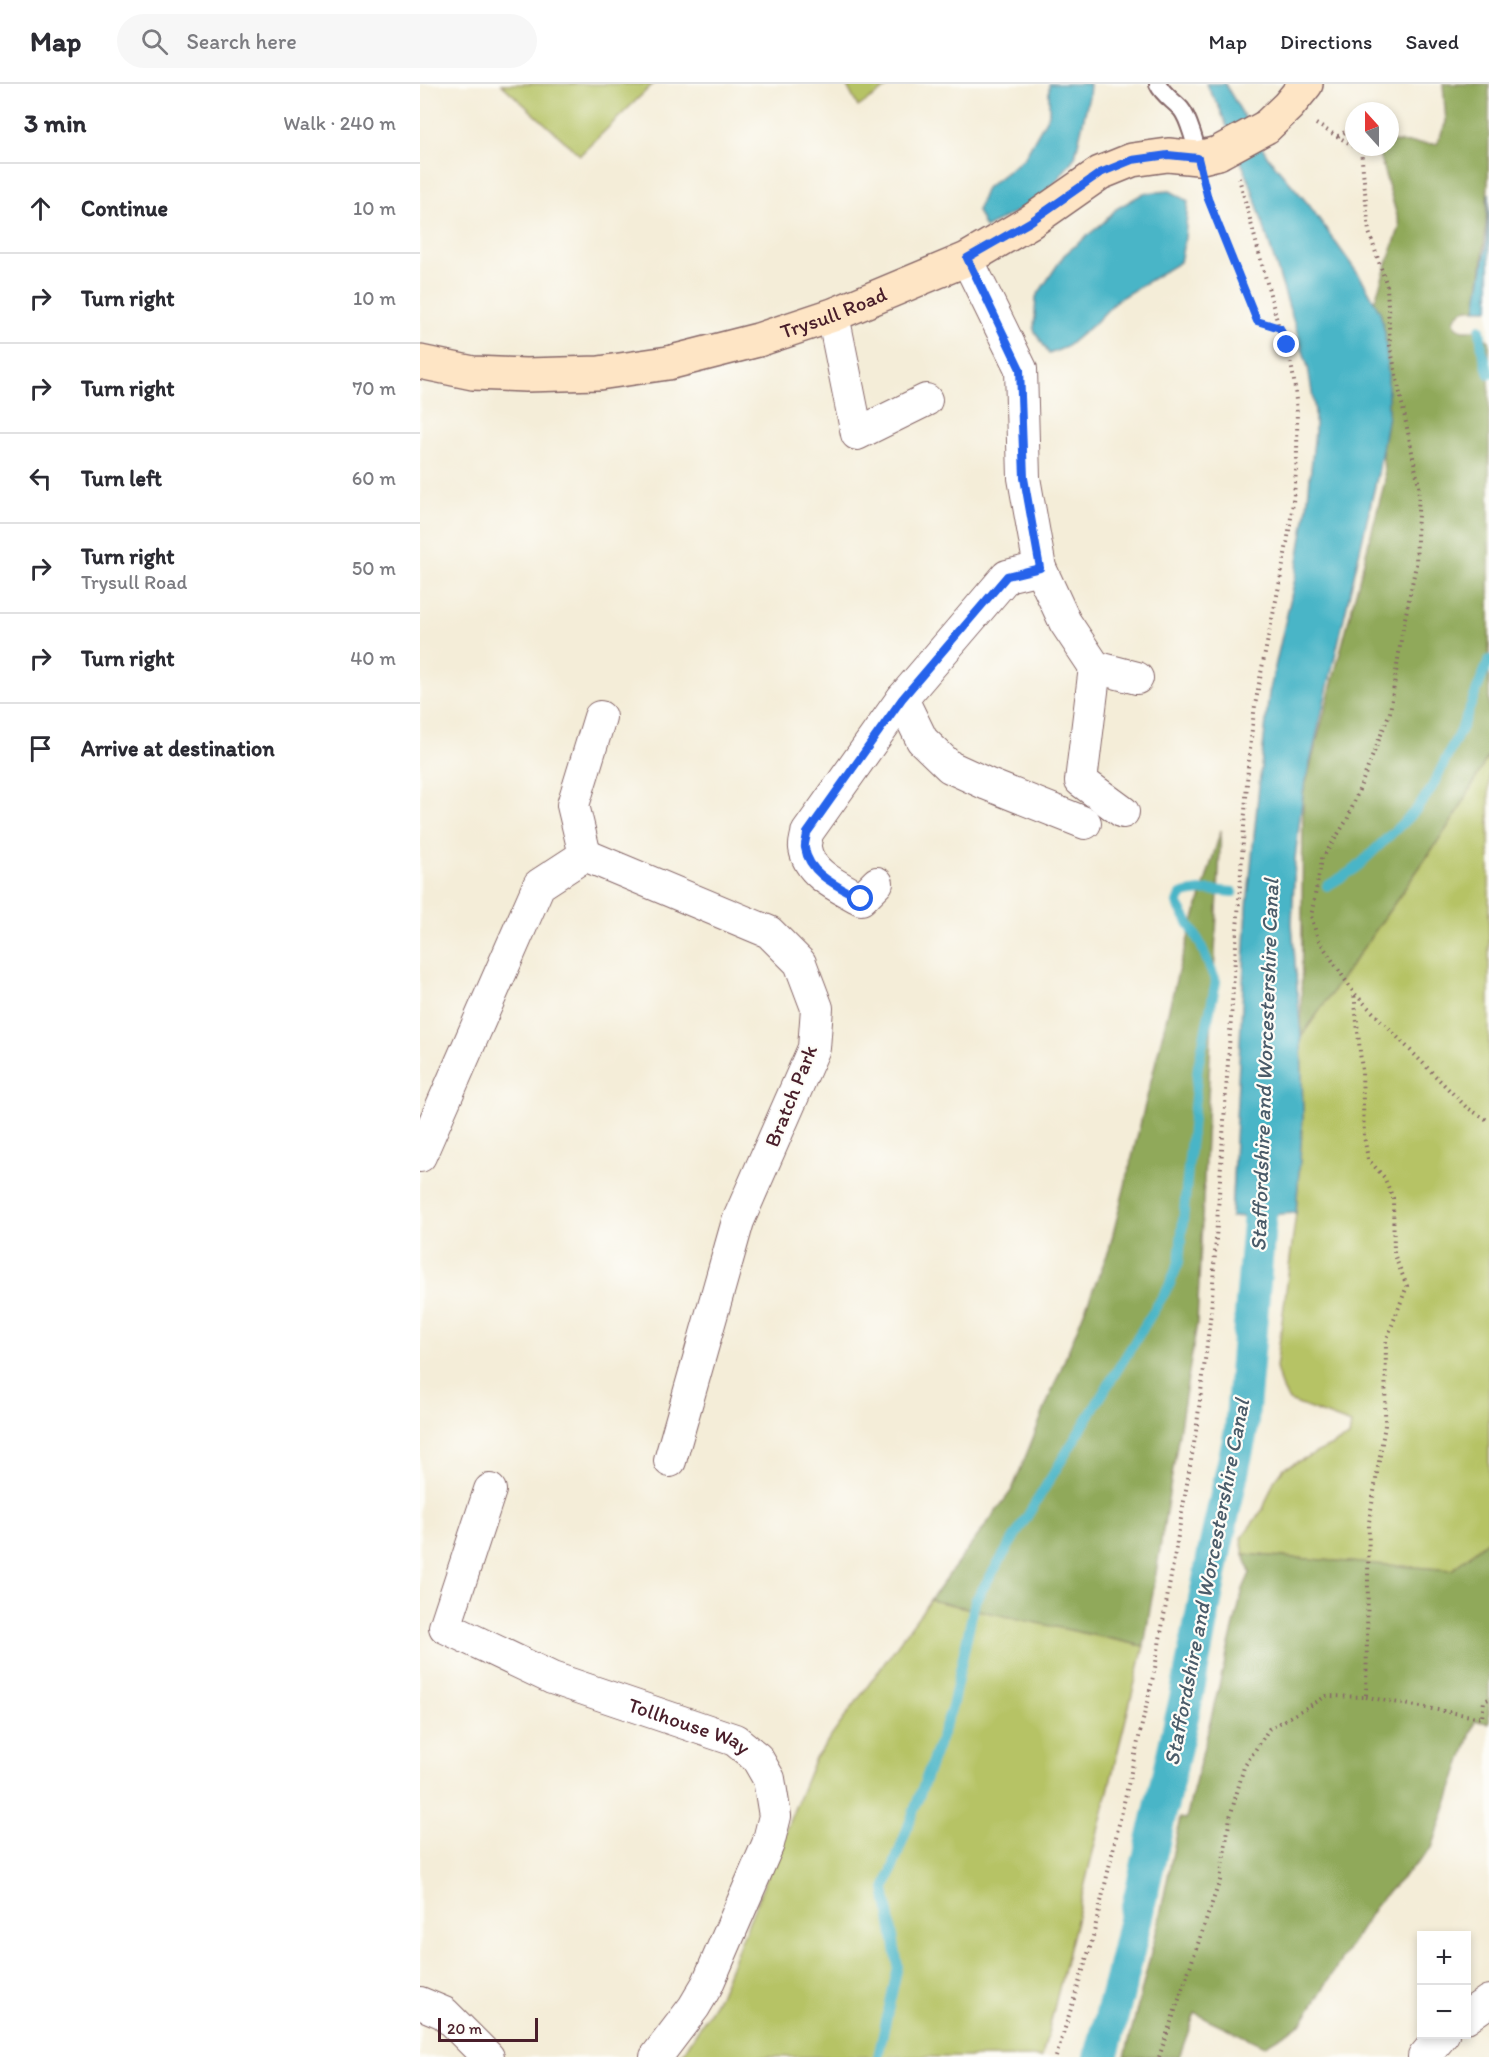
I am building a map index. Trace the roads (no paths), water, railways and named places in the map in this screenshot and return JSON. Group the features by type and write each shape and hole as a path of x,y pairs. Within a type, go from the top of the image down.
{"street":[{"path":"1217,161 1287,106"},
{"name":"Trysull Road","path":"420,362 473,373 526,375 599,373 668,363 758,340 833,315 967,258 1030,222 1100,173 1132,160 1168,155 1217,161"},
{"path":"967,258 1020,369 1024,478 1040,568 1065,622 1095,667 1081,781 1123,812"},
{"path":"833,315 857,434 926,400"},
{"path":"877,883 861,899 835,885 815,870 805,847 807,833 902,699 1007,576 1040,568"},
{"path":"1095,667 1137,678"},
{"path":"902,699 922,740 950,767 1085,823"},
{"path":"420,1156 539,885 585,855 573,805 600,717"},
{"name":"Bratch Park","path":"585,855 769,933 800,963 818,1008 814,1048 738,1221 670,1461"},
{"name":"Tollhouse Way","path":"490,1490 445,1627 552,1678 735,1740 757,1758 769,1779 775,1816 768,1844 707,1986 656,2057"},
{"path":"1471,2014 1489,2001"},
{"path":"420,2003 444,2013 488,2057"},
{"path":"1424,2057 1439,2039"}],"lane":[{"path":"1158,84 1161,91 1183,111 1197,150 1217,161"}],"water":[{"path":"1049,84 1090,84 1075,157 1044,197 985,228 977,211 986,188 1024,158 1049,114"},
{"path":"1206,84 1225,84 1268,157 1309,205 1363,281 1380,312 1385,333 1388,375 1388,415 1378,473 1303,793 1295,859 1292,923 1301,1037 1303,1116 1296,1213 1231,1217 1247,907 1260,776 1269,693 1295,579 1307,507 1315,412 1308,367 1251,186 1219,107"},
{"path":"1170,191 1188,201 1185,238 1180,262 1117,300 1096,322 1066,347 1049,354 1034,330 1036,297 1064,255 1116,209 1144,193"},
{"path":"1489,193 1489,309 1476,309 1486,249"}],"waterway":[{"path":"1480,329 1482,350 1489,374"},
{"path":"1327,886 1355,869 1415,811 1430,791 1462,727 1489,660"},
{"path":"878,2057 898,1966 885,1889 952,1707 975,1601 1169,1286 1179,1262 1198,1066 1216,982 1200,943 1177,903 1181,895 1194,892 1213,890 1233,892"},
{"name":"Staffordshire and Worcestershire Canal","path":"1101,2057 1121,1981 1186,1699 1241,1431 1264,1167"}]}
